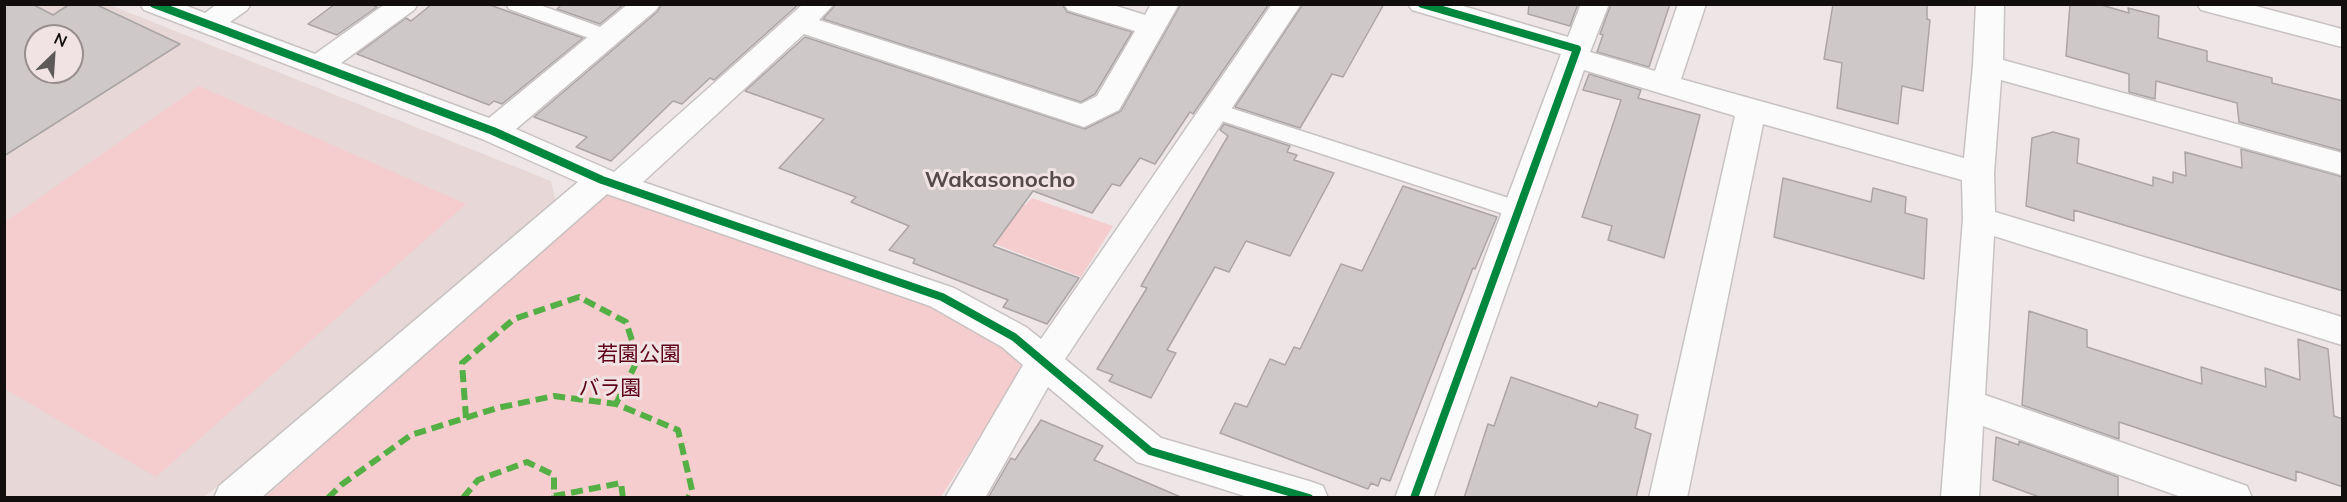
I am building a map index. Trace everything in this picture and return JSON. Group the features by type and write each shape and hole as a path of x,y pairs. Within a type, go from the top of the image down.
{"street":[{"path":"154,4 494,131 610,183 942,297 1014,337 1150,451 1309,498"},
{"path":"208,24 237,4"},
{"path":"318,66 404,4"},
{"path":"494,131 646,4"},
{"path":"232,498 809,14 1084,116 1108,103 1159,16 1078,4"},
{"path":"964,498 1044,362 1287,4"},
{"path":"1422,4 1751,110 1978,173"},
{"path":"1414,498 1595,4"},
{"path":"1665,83 1692,4"},
{"path":"1960,498 1979,219 1978,173 1988,66 1990,4"},
{"path":"2211,4 2343,38"},
{"path":"1988,66 2343,164"},
{"path":"1668,498 1751,110"},
{"path":"1979,219 2343,331"},
{"path":"1966,404 2233,498"}],"lane":[{"path":"516,4 607,37"},
{"path":"1215,111 1518,210"}],"shaded area":[{"path":"4,5 110,5 551,181 556,203 204,497 5,497"}],"green space":[{"path":"199,86 466,204 156,477 5,389 5,222"},
{"path":"971,184 1025,205 1032,198 1113,226 1081,277 940,223"},
{"name":"若園公園","path":"606,193 933,305 982,330 1025,365 941,497 264,498"}],"building":[{"path":"4,4 32,4 53,15 70,4 95,4 180,44 4,156"},
{"path":"335,4 370,4 377,7 337,35 308,24"},
{"path":"432,4 487,4 583,38 502,104 494,101 489,105 357,54 406,18 411,21"},
{"path":"562,4 624,4 600,24 557,9"},
{"path":"662,4 799,4 714,80 710,78 682,104 673,101 611,161 576,147 587,137 534,117 657,12"},
{"path":"836,4 1062,4 1067,12 1132,32 1095,94 1081,102 823,19"},
{"path":"1181,4 1269,4 1193,114 1190,112 1155,164 1140,158 1120,186 1112,184 1092,213 1033,191 993,246 1079,278 1047,324 1003,307 1008,300 913,263 915,259 889,250 909,226 851,202 856,197 779,168 824,119 745,91 805,37 1085,129 1121,111"},
{"path":"1303,4 1384,4 1343,77 1332,74 1300,128 1235,107"},
{"path":"1529,4 1578,4 1570,26 1528,14"},
{"path":"1611,4 1670,4 1649,67 1597,52 1603,35 1600,34"},
{"path":"1833,4 1927,4 1927,19 1930,20 1923,91 1902,86 1898,124 1837,108 1842,63 1824,59"},
{"path":"2070,4 2098,4 2129,13 2128,8 2159,16 2158,38 2207,51 2207,61 2272,78 2272,83 2343,101 2343,151 2239,122 2237,103 2156,81 2155,99 2129,92 2129,74 2066,56"},
{"path":"1589,74 1641,90 1638,98 1700,115 1664,258 1608,240 1612,226 1582,217 1621,100 1583,90"},
{"path":"1224,124 1290,146 1287,152 1297,155 1294,160 1334,173 1290,256 1246,241 1229,272 1215,267 1167,350 1176,353 1151,398 1109,381 1113,375 1097,369 1147,288 1141,286 1228,136 1220,130"},
{"path":"2053,132 2079,139 2077,163 2153,186 2153,177 2173,183 2173,172 2186,176 2185,152 2242,168 2241,149 2343,177 2343,291 2074,210 2074,221 2026,206 2032,138"},
{"path":"1783,178 1871,202 1873,188 1906,197 1905,213 1927,219 1924,279 1774,237"},
{"path":"1403,186 1497,217 1475,269 1473,268 1390,481 1381,478 1378,486 1371,483 1368,489 1220,433 1235,403 1247,407 1270,359 1285,365 1294,347 1300,349 1341,264 1362,271"},
{"path":"2029,311 2087,330 2087,347 2202,384 2201,367 2266,387 2265,368 2300,380 2298,339 2328,349 2334,416 2343,419 2343,487 2296,471 2296,481 2119,422 2119,439 2022,405"},
{"path":"1511,377 1597,407 1599,402 1638,415 1635,428 1651,434 1636,498 1464,498 1488,424 1494,426"},
{"path":"1041,420 1103,446 1094,460 1183,498 988,498 1011,458 1015,460"},
{"path":"1996,437 2019,445 2019,441 2118,477 2118,498 2042,498 1993,480"}],"marked path":[{"path":"466,418 462,363 514,319 579,297 626,322 638,359 616,404"},
{"path":"328,498 341,485 411,435 497,408 554,396 616,404 678,430 692,490 688,498"},
{"path":"463,498 478,480 527,462 554,475 554,496 621,483 623,498"}],"cycle path":[{"path":"154,4 493,131 602,180 942,297 1014,337 1150,451 1309,498"},
{"path":"1414,498 1577,49 1422,4"}],"district":[{"name":"Wakasonocho","path":"1000,180"}],"park label":[{"name":"バラ園","path":"610,389"}]}
